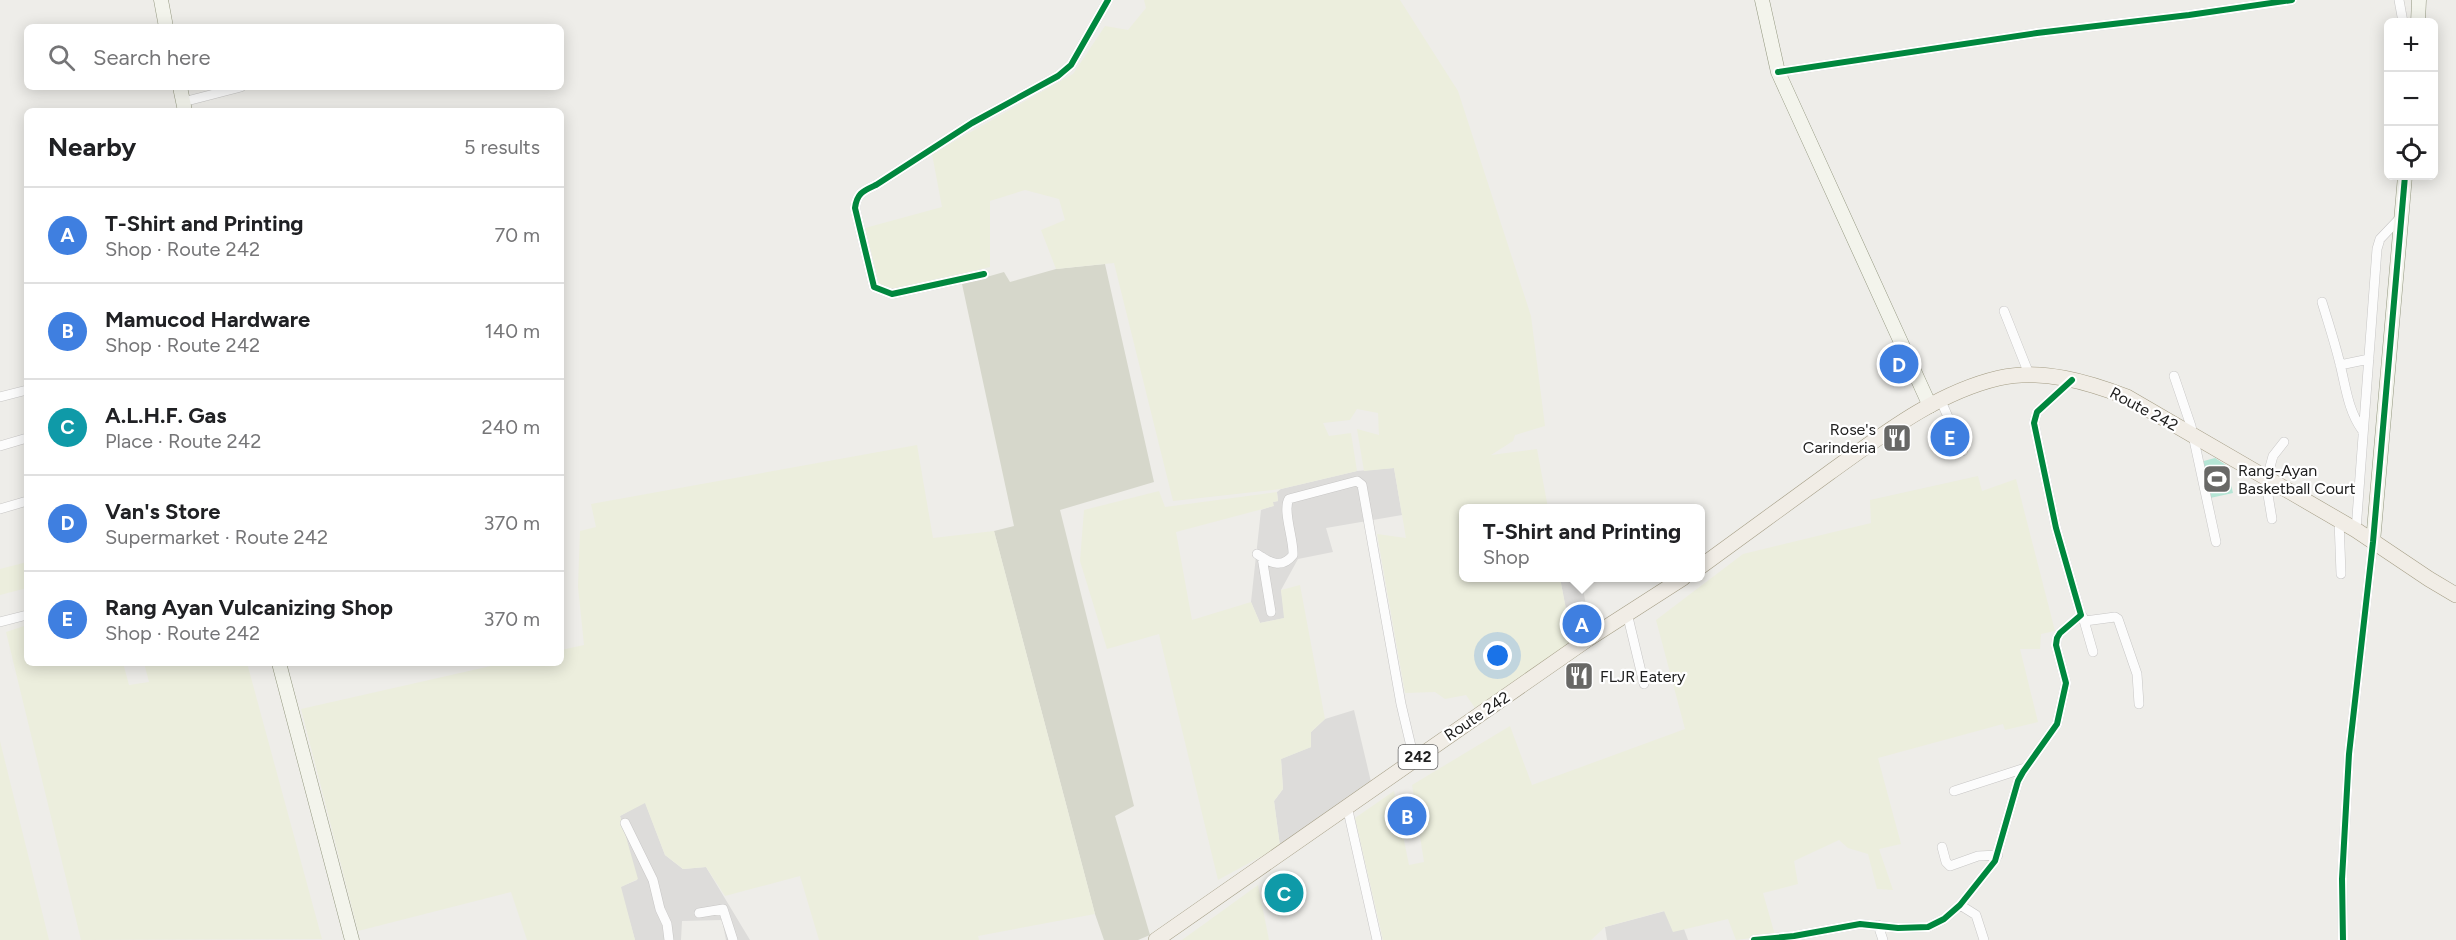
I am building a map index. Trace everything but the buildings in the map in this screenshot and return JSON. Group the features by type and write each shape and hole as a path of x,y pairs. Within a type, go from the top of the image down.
{"main road":[{"name":"Route 242","path":"1705,564 1889,430 1936,404 1999,378 2029,374 2099,386 2127,397 2356,530 2456,595"},
{"name":"Route 242","path":"1156,940 1414,759 1677,582"}],"street":[{"path":"161,0 165,24"},
{"path":"984,274 892,294 882,292 874,287 855,208 856,198 860,193 972,123 1058,76 1071,65 1108,0"},
{"path":"1762,0 1778,72 1936,404 1963,451"},
{"path":"1778,72 2037,33 2292,0"},
{"path":"2399,0 2402,18"},
{"path":"2418,18 2419,0"},
{"path":"181,90 184,106 232,90"},
{"path":"2343,940 2342,879 2349,754 2373,542 2404,180"},
{"path":"2356,530 2378,243 2401,217"},
{"path":"2322,302 2354,420 2362,430"},
{"path":"2004,311 2029,374"},
{"path":"2340,365 2369,359"},
{"path":"2175,376 2193,435 2216,542"},
{"path":"2072,380 2037,412 2034,423 2056,528 2093,651"},
{"path":"0,397 24,391"},
{"path":"0,446 24,439"},
{"path":"2272,519 2266,477 2273,456 2284,442"},
{"path":"1271,612 1259,556 1284,564 1293,555 1291,530 1285,505 1288,499 1356,481 1362,485 1401,704 1414,759"},
{"path":"0,509 24,502"},
{"path":"2339,520 2341,574"},
{"path":"1628,613 1644,684"},
{"path":"0,622 24,616"},
{"path":"1756,940 1860,924 1898,928 1928,927 1944,919 1960,905 1992,867 1998,855 2018,782 2058,720 2066,683 2056,645 2057,638 2060,633 2083,618 2115,617 2118,619 2137,674 2139,704"},
{"path":"280,666 352,940"},
{"path":"1954,791 2025,768"},
{"path":"1347,806 1377,940"},
{"path":"625,823 653,880 660,909 667,924 669,940"},
{"path":"1942,847 1946,862 1950,866 1978,856 1998,855"},
{"path":"1960,905 1976,915 1984,940"},
{"path":"699,913 723,909 733,940"},
{"path":"1878,925 1883,940"},
{"path":"1830,929 1834,940"}],"shaded area":[{"path":"1105,264 1154,482 1060,510 1134,806 1115,816 1150,935 1138,940 1104,940 1095,914 994,531 1014,526 962,284 1004,272 1010,282 1056,269"},
{"path":"1394,468 1402,515 1326,528 1333,552 1298,559 1281,590 1285,618 1260,623 1251,602 1261,510 1273,506 1273,502 1278,501 1277,492 1281,489 1357,471"},
{"path":"1561,582 1582,582 1590,627 1572,641"},
{"path":"1354,710 1372,786 1280,846 1274,801 1283,789 1281,759 1311,747 1311,732 1325,719"},
{"path":"645,802 665,855 683,869 706,867 750,940 726,940 722,920 682,921 681,940 635,940 620,887 637,880 620,816"},
{"path":"1665,911 1673,931 1684,929 1688,940 1607,940 1605,927"}],"green space":[{"path":"1144,0 1400,0 1458,91 1531,316 1545,426 1515,435 1513,441 1491,455 1537,449 1547,504 1459,504 1459,582 1561,582 1572,641 1475,708 1466,695 1445,699 1435,692 1405,693 1377,534 1406,538 1394,468 1364,471 1357,429 1379,435 1378,413 1357,409 1350,420 1323,423 1329,436 1351,433 1357,471 1281,489 1173,501 1114,263 1056,269 1041,230 1065,220 1059,199 1025,190 990,201 990,267 882,294 865,228 942,207 932,154 1073,74 1105,26 1128,30 1146,8"},
{"path":"917,445 933,538 994,531 1095,914 978,936 979,940 819,940 800,876 725,896 706,867 683,869 665,855 645,803 620,816 638,879 621,887 635,940 527,940 511,892 358,931 301,709 491,666 564,666 564,649 584,645 578,587 580,531 596,527 591,504"},
{"name":"Rang-Ayan Basketball Court","path":"2215,458 2226,465 2233,493 2210,498 2200,462"},
{"path":"1978,476 1982,491 2016,479 2055,631 2041,634 2040,649 2020,649 2038,722 2005,730 2003,724 1878,758 1901,844 1879,849 1893,890 1877,889 1868,854 1848,848 1839,840 1794,861 1798,884 1763,893 1775,935 1736,940 1728,919 1673,932 1664,911 1605,927 1591,940 1383,940 1355,818 1394,791 1409,865 1424,862 1412,785 1510,726 1532,785 1685,729 1656,620 1743,554 1871,523 1870,500"},
{"path":"1159,491 1165,507 1277,492 1278,501 1273,502 1274,506 1176,532 1192,620 1251,602 1260,623 1284,618 1281,590 1300,585 1325,719 1311,732 1311,747 1281,759 1283,789 1274,801 1280,846 1218,880 1159,634 1107,649 1080,561 1084,510"},
{"path":"24,563 24,589 0,595 0,569"},
{"path":"24,626 24,666 124,666 129,685 149,682 145,666 248,666 322,939 81,940 6,632"},
{"path":"0,741 49,940 0,940"},
{"path":"1258,885 1269,940 1182,940"}],"cycle path":[{"path":"984,274 892,294 874,287 855,208 857,199 864,191 972,123 1058,76 1071,65 1108,0"},
{"path":"1778,72 2037,33 2292,0"},
{"path":"2343,940 2342,879 2349,754 2373,542 2405,180"},
{"path":"1754,940 1794,936 1860,924 1898,928 1928,927 1944,919 1960,905 1995,861 2018,781 2057,724 2066,683 2056,645 2057,638 2081,615 2056,528 2034,423 2037,412 2072,380"}],"place":[{"name":"Van's Store","path":"1899,364"},
{"name":"Rang Ayan Vulcanizing Shop","path":"1950,437"},
{"name":"Rose's Carinderia","path":"1897,438"},
{"name":"Rang-Ayan Basketball Court","path":"2217,479"},
{"name":"T-Shirt and Printing","path":"1582,624"},
{"name":"FLJR Eatery","path":"1579,676"},
{"name":"Mamucod Hardware","path":"1407,816"},
{"name":"A.L.H.F. Gas","path":"1284,893"}]}
